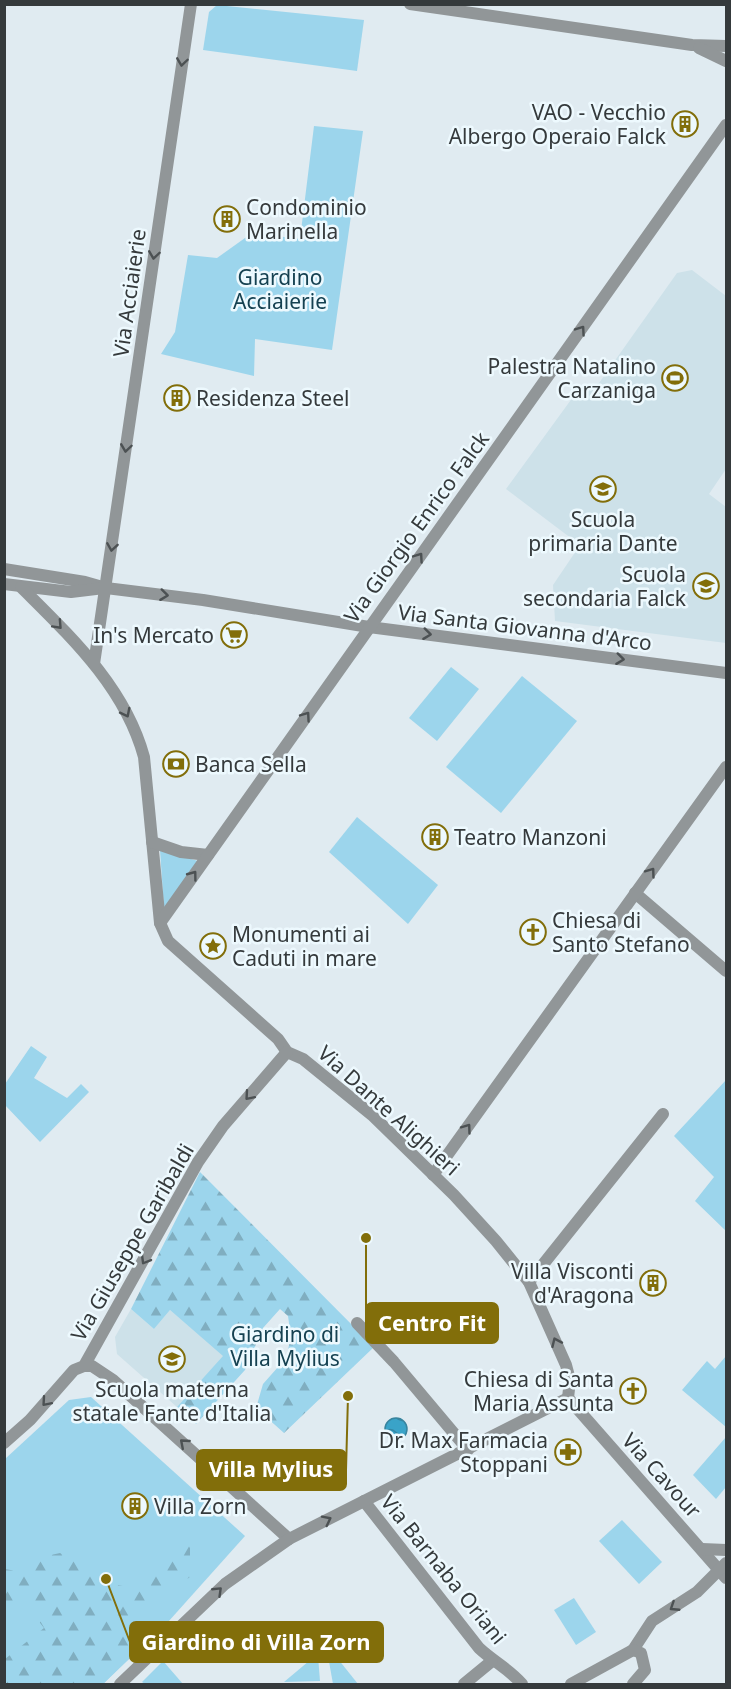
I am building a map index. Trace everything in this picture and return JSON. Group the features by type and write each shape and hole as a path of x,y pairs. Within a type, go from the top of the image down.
{"street":[{"name":"Via Acciaierie","path":"94,664 191,4"},
{"path":"410,4 693,45 726,46"},
{"path":"693,45 726,61"},
{"name":"Via Giorgio Enrico Falck","path":"160,923 726,125"},
{"path":"4,569 44,574 106,588"},
{"path":"4,575 32,580 44,574"},
{"path":"4,584 72,592 106,588"},
{"name":"Via Dante Alighieri","path":"21,587 94,664 118,697 138,737 144,757 160,923 168,941 278,1039 287,1052 303,1059 372,1116 496,1241 529,1282 566,1365 570,1380 568,1398"},
{"name":"Via Santa Giovanna d'Arco","path":"106,588 203,600 369,627 726,673"},
{"path":"433,1175 726,767"},
{"path":"152,842 181,852 208,855"},
{"path":"635,893 726,971"},
{"name":"Via Giuseppe Garibaldi","path":"4,1443 30,1420 74,1370 84,1366 198,1162 223,1126 287,1052"},
{"path":"529,1282 663,1114"},
{"path":"357,1323 468,1449"},
{"path":"84,1366 92,1366 113,1380 289,1539"},
{"path":"120,1684 225,1584 289,1539 568,1398"},
{"name":"Via Cavour","path":"568,1398 702,1549 724,1570"},
{"name":"Via Barnaba Oriani","path":"364,1501 479,1648 492,1661 508,1667 523,1684"},
{"path":"702,1549 726,1550"},
{"path":"571,1684 633,1650 652,1621 697,1592 724,1570"},
{"path":"633,1650 641,1653 645,1670 633,1684"},
{"path":"464,1684 492,1661"}],"shaded area":[{"path":"692,270 726,296 726,469 709,494 726,507 726,643 555,621 553,585 580,545 506,489 581,386 599,383 677,273"},
{"name":"Scuola materna statale Fante d'Italia","path":"131,1309 154,1329 170,1310 224,1356 177,1407 117,1354 115,1337"}],"green space":[{"path":"217,5 364,20 357,71 203,50 209,12"},
{"name":"Giardino Acciaierie","path":"314,126 363,131 332,350 255,339 254,376 161,354 175,332 188,255 217,258 252,233 300,239"},
{"path":"451,667 479,689 437,741 409,718"},
{"path":"522,676 577,721 501,813 446,767"},
{"path":"357,817 438,885 408,924 329,852"},
{"path":"160,850 198,861 164,909"},
{"path":"31,1046 47,1057 34,1078 67,1098 81,1084 89,1092 40,1142 5,1105 5,1084"},
{"path":"726,1080 726,1231 695,1201 714,1177 674,1136"},
{"name":"Giardino di Villa Mylius","path":"200,1172 374,1347 284,1433 256,1408 263,1384 286,1358 291,1337 288,1316 280,1309 263,1328 245,1370 196,1424 177,1407 223,1356 170,1310 154,1329 131,1309"},
{"path":"726,1356 726,1427 682,1390 707,1361 715,1369"},
{"path":"91,1397 245,1536 168,1622 103,1684 5,1684 5,1459 69,1400"},
{"path":"726,1437 726,1487 716,1499 693,1475"},
{"path":"622,1520 662,1562 639,1584 599,1541"},
{"path":"190,1541 190,1577 141,1612 135,1623 140,1647 103,1684 5,1684 5,1659 44,1628 19,1596 5,1607 5,1569 27,1573 42,1557 60,1553 114,1584 127,1587"},
{"path":"574,1598 596,1632 576,1645 554,1610"},
{"path":"330,1649 358,1684 333,1684 328,1656"},
{"path":"315,1656 318,1656 320,1681 284,1682"},
{"path":"163,1661 183,1684 145,1684 142,1682"}],"water":[{"path":"396,1418 404,1421 407,1429 404,1437 396,1440 388,1437 385,1429 388,1421"}],"place":[{"name":"VAO - Vecchio Albergo Operaio Falck","path":"685,124"},
{"name":"Condominio Marinella","path":"227,219"},
{"name":"Palestra Natalino Carzaniga","path":"675,378"},
{"name":"Residenza Steel","path":"177,398"},
{"name":"Scuola primaria Dante","path":"603,489"},
{"name":"Scuola secondaria Falck","path":"706,586"},
{"name":"In's Mercato","path":"234,635"},
{"name":"Banca Sella","path":"176,764"},
{"name":"Teatro Manzoni","path":"435,837"},
{"name":"Chiesa di Santo Stefano","path":"533,932"},
{"name":"Monumenti ai Caduti in mare","path":"213,946"},
{"name":"Centro Fit","path":"366,1238"},
{"name":"Villa Visconti d'Aragona","path":"653,1283"},
{"name":"Scuola materna statale Fante d'Italia","path":"172,1359"},
{"name":"Chiesa di Santa Maria Assunta","path":"633,1391"},
{"name":"Villa Mylius","path":"348,1396"},
{"name":"Dr. Max Farmacia Stoppani","path":"568,1452"},
{"name":"Villa Zorn","path":"135,1506"},
{"name":"Giardino di Villa Zorn","path":"106,1579"}]}
